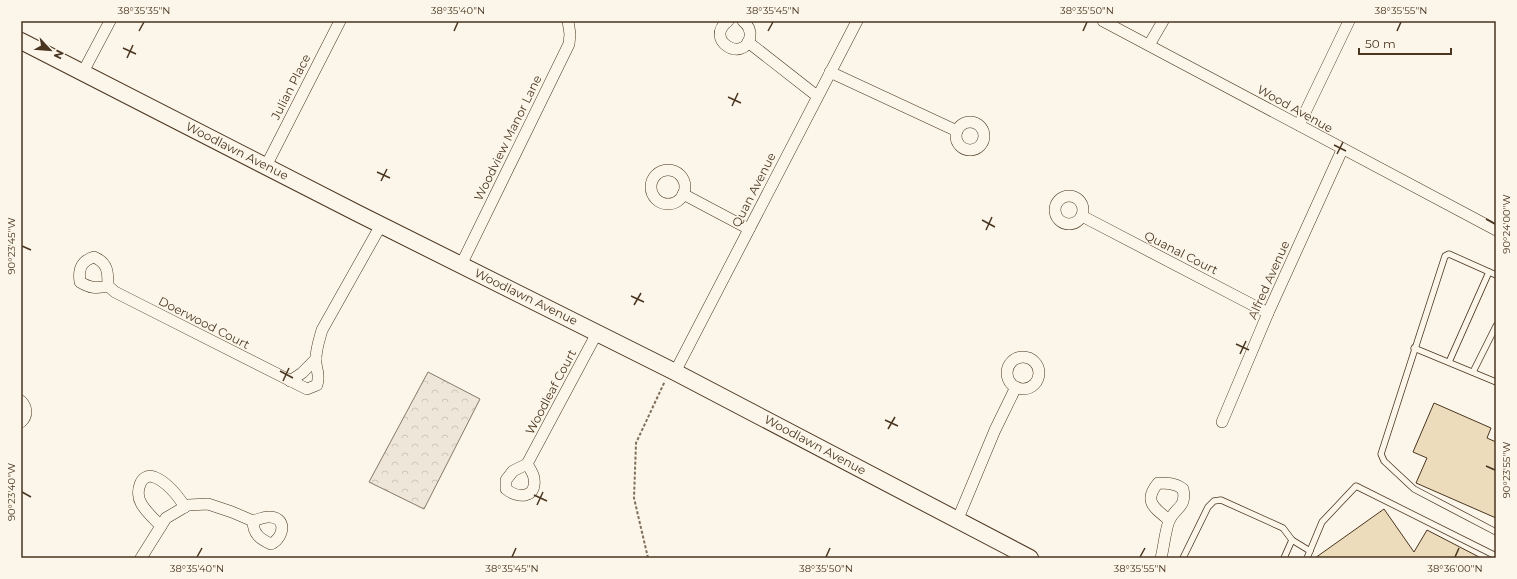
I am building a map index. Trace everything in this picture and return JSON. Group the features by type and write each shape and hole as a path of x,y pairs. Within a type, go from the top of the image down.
{"street":[{"path":"83,72 110,21"},
{"name":"Julian Place","path":"266,166 340,21"},
{"name":"Woodview Manor Lane","path":"461,265 569,44 570,34 568,21"},
{"path":"728,21 724,24 720,33 722,42 726,46 735,49 740,48 748,42 750,38 749,28 743,21"},
{"name":"Quan Avenue","path":"673,371 749,229 856,21"},
{"name":"Wood Avenue","path":"1103,21 1299,125 1342,150 1496,230"},
{"path":"1149,45 1163,21"},
{"path":"1299,125 1349,21"},
{"name":"Woodlawn Avenue","path":"21,41 381,225 673,371 1030,558"},
{"path":"748,42 817,96"},
{"path":"830,72 957,131"},
{"name":"Alfred Avenue","path":"1222,422 1268,313 1342,150"},
{"path":"683,194 749,229"},
{"name":"Quanal Court","path":"1082,216 1268,313"},
{"name":"Doerwood Court","path":"108,286 115,292 307,389 317,385 320,376 316,359 322,330 381,225"},
{"name":"Woodleaf Court","path":"527,464 597,333"},
{"path":"290,381 302,373 316,359"},
{"path":"957,521 995,430 1016,387"},
{"path":"21,401 25,406 26,416 21,422"},
{"path":"160,526 140,502 137,492 141,482 147,477 154,477 164,483 178,496 185,507"},
{"path":"141,558 166,518 188,506 208,504 232,512 253,522"},
{"path":"1161,558 1169,520"}],"lane":[{"path":"1496,275 1448,254 1444,256 1381,454 1384,461 1414,489 1496,532"},
{"path":"1449,362 1489,272"},
{"path":"1473,372 1496,326"},
{"path":"1414,348 1496,382"},
{"path":"1307,558 1322,522 1356,486 1496,556"},
{"path":"1183,558 1208,507 1214,502 1220,500 1226,501 1283,528 1292,540 1310,551"},
{"path":"1284,558 1292,540"}],"path":[{"path":"648,558 634,498 636,444 673,371"}],"green space":[{"path":"428,372 480,399 424,509 369,482"}],"building":[{"path":"1434,403 1491,428 1487,438 1496,442 1496,518 1416,483 1427,458 1413,452"},
{"path":"1384,509 1414,552 1427,530 1481,558 1315,558"}]}
